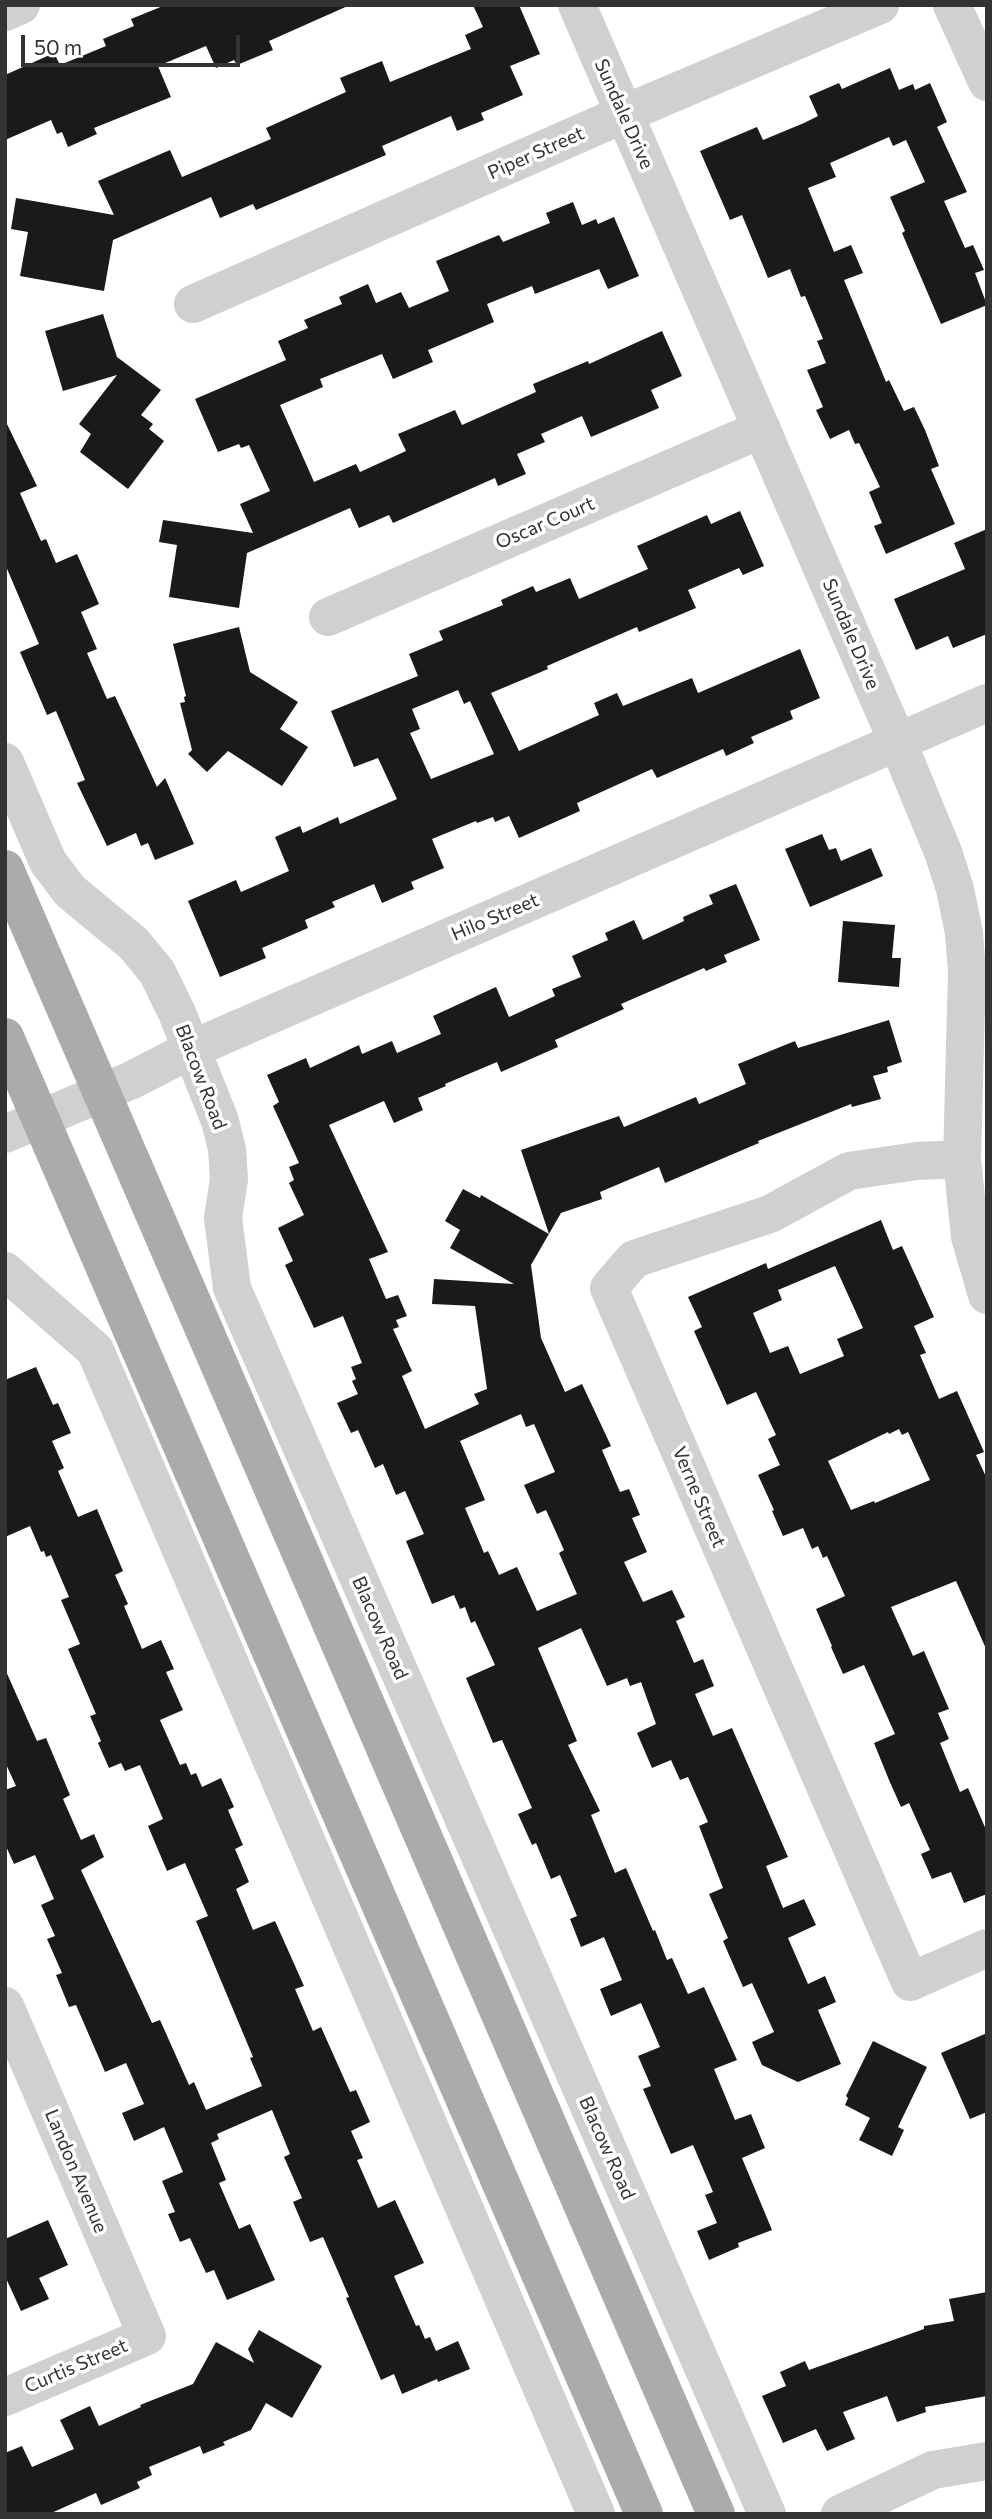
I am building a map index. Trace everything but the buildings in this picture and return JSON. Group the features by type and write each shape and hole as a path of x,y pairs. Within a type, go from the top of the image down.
{"main road":[{"path":"5,869 716,2514"},
{"path":"5,1037 644,2514"}],"street":[{"path":"5,12 21,5"},
{"name":"Sundale Drive","path":"577,5 943,852 971,893 964,933 967,971 962,1159 970,1237 987,1295"},
{"name":"Piper Street","path":"193,304 624,114 880,5"},
{"path":"952,5 987,82"},
{"name":"Oscar Court","path":"328,617 762,429"},
{"name":"Hilo Street","path":"5,1134 103,1092 192,1049 987,703"},
{"name":"Blacow Road","path":"5,762 48,862 70,891 134,944 157,972 192,1049 220,1121 227,1149 229,1179 223,1218 232,1288 767,2514"},
{"name":"Verne Street","path":"962,1159 917,1161 849,1171 769,1214 634,1259 609,1289 910,1982 987,1948"},
{"path":"5,1272 95,1350 596,2514"},
{"name":"Landon Avenue","path":"5,2006 147,2336"},
{"name":"Curtis Street","path":"5,2397 147,2336"},
{"path":"840,2514 933,2470 987,2461"}]}
